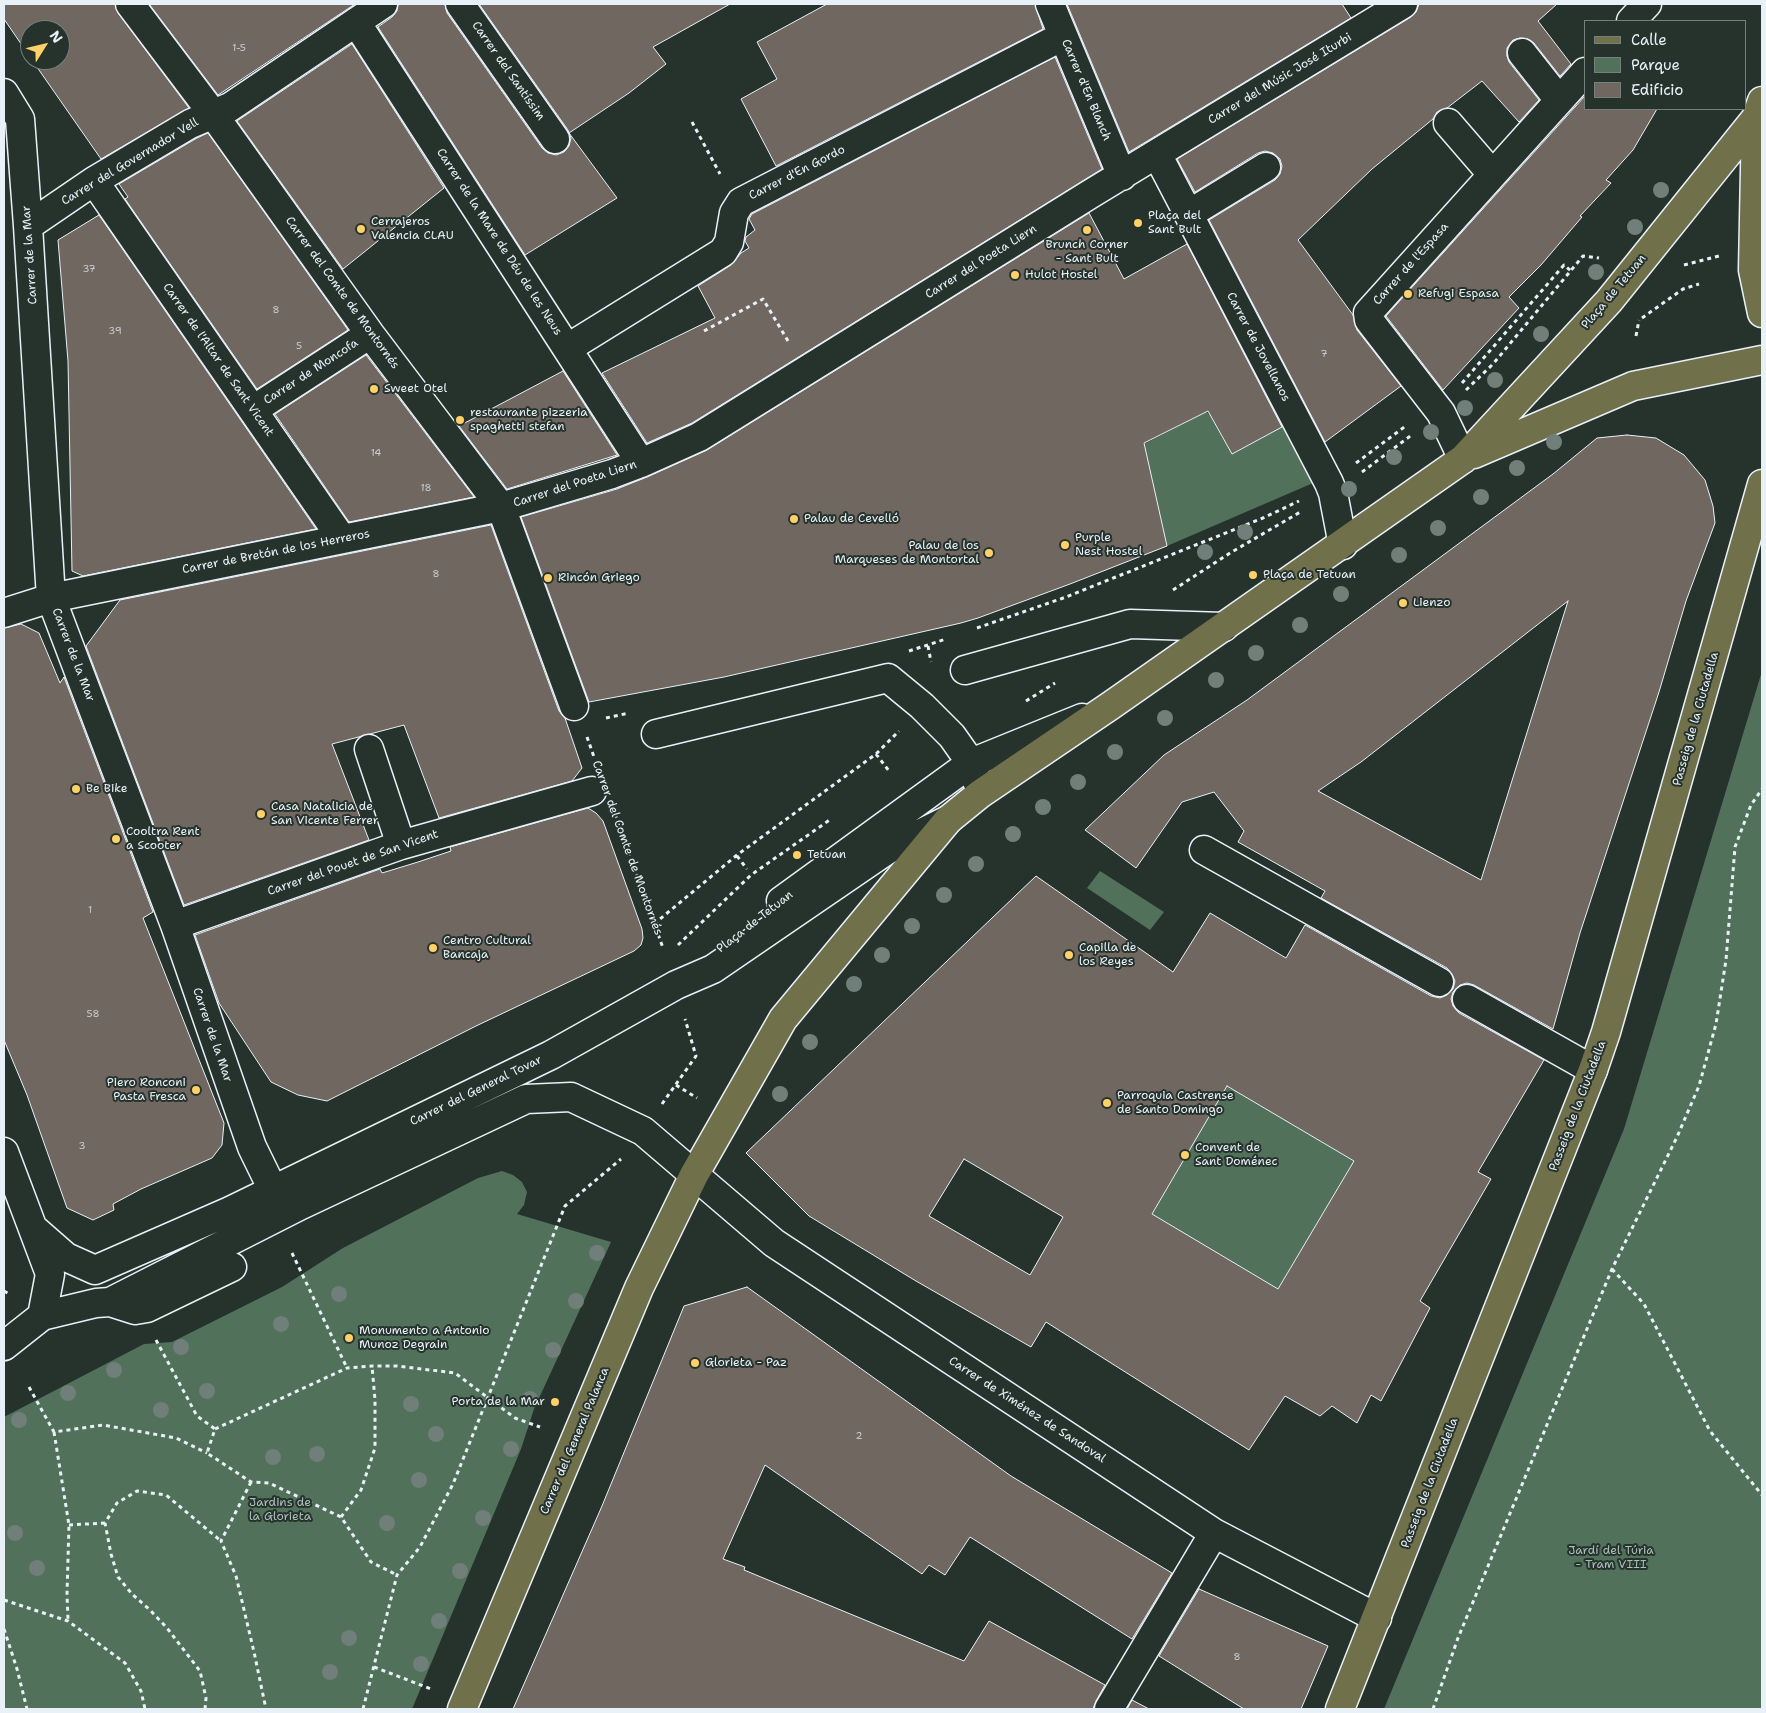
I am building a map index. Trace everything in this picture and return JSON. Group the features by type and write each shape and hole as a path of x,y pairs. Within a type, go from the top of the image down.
{"main road":[{"name":"Plaça de Tetuan","path":"1759,109 1753,270 1762,313"},
{"name":"Plaça de Tetuan","path":"694,1175 783,1019 948,820 980,794 1343,545 1463,459 1609,301 1759,109"},
{"name":"Plaça de Tetuan","path":"1463,459 1633,386 1762,360"},
{"name":"Passeig de la Ciutadella","path":"1340,1709 1593,1070 1611,1013 1762,484"},
{"name":"Carrer del General Palanca","path":"462,1709 639,1288 694,1175"}],"street":[{"name":"Carrer del Comte de Montornés","path":"130,4 213,114 370,334 501,507 574,706"},
{"name":"Carrer del Governador Vell","path":"28,226 94,181 190,124 230,107 383,4"},
{"name":"Carrer del Santíssim","path":"460,4 555,139"},
{"name":"Carrer d'En Blanch","path":"1050,4 1122,176"},
{"name":"Carrer del Músic José Iturbi","path":"1157,154 1403,4"},
{"path":"1632,20 1647,4"},
{"name":"Carrer de la Mare de Déu de les Neus","path":"356,22 641,462"},
{"name":"Carrer d'En Gordo","path":"568,348 723,252 729,242 734,213 741,202 1063,36"},
{"path":"1522,53 1559,100"},
{"name":"Carrer de l'Espasa","path":"1463,459 1441,413 1369,320 1368,313 1584,73"},
{"name":"Carrer de la Mar","path":"4,93 20,119 51,598 175,925 244,1127 258,1163 273,1190"},
{"path":"1448,123 1492,174"},
{"name":"Carrer del Poeta Liern","path":"501,507 612,474 699,437 1157,154"},
{"name":"Carrer de Jovellanos","path":"1157,154 1329,484 1333,493 1343,545"},
{"path":"1189,214 1266,166"},
{"name":"Carrer de l'Altar de Sant Vicent","path":"94,181 342,539"},
{"name":"Carrer de Moncofa","path":"253,410 370,334"},
{"name":"Carrer de Bretón de los Herreros","path":"4,613 51,598 501,507"},
{"path":"965,670 1130,624 1224,627"},
{"path":"656,734 888,678 922,706 952,736 972,764 980,794"},
{"name":"Plaça de Tetuan","path":"676,985 785,898 972,764 1110,706"},
{"path":"369,749 401,844"},
{"name":"Carrer del Pouet de San Vicent","path":"175,925 401,844 602,798"},
{"name":"Plaça de Tetuan","path":"676,985 713,969 887,850 948,820"},
{"path":"1204,850 1439,982"},
{"name":"Carrer del General Tovar","path":"34,1229 66,1257 95,1270 273,1190 321,1165 551,1056 676,985"},
{"path":"1467,999 1593,1070"},
{"path":"110,1302 301,1205 526,1099 571,1098 643,1131 694,1175"},
{"path":"4,1152 50,1274 42,1316"},
{"name":"Carrer de Ximénez de Sandoval","path":"694,1175 774,1243 1214,1533 1377,1618"},
{"path":"273,1190 301,1205"},
{"path":"4,1346 42,1316 96,1303 110,1302 135,1310 147,1308 232,1267"},
{"path":"1109,1709 1214,1533"}],"path":[{"path":"692,122 737,206"},
{"path":"974,630 1066,597 1264,518 1309,496 1329,484 1465,380 1564,265 1571,271 1583,256 1598,258"},
{"path":"1636,336 1639,320 1683,289 1700,284"},
{"path":"704,331 763,299 806,371"},
{"path":"1634,317 1639,320"},
{"path":"900,653 928,646 955,636"},
{"path":"599,720 634,712"},
{"path":"654,924 737,855 876,754 903,727"},
{"name":"Carrer del Comte de Montornés","path":"591,747 597,763"},
{"path":"876,754 889,771"},
{"path":"1433,1709 1458,1638 1612,1269 1677,1137 1699,1086 1716,1024 1726,960 1735,847 1751,805 1762,789"},
{"name":"Carrer del Comte de Montornés","path":"602,798 663,948"},
{"path":"737,855 747,869"},
{"path":"660,1107 696,1056 684,1013"},
{"path":"676,1085 698,1098"},
{"path":"362,1709 397,1575 420,1547 453,1484 565,1206 625,1155"},
{"path":"292,1252 347,1368"},
{"path":"1612,1269 1644,1304 1710,1431 1762,1496"},
{"path":"4,1291 9,1294"},
{"path":"153,1332 197,1416 215,1428"},
{"path":"341,1517 361,1490 375,1448 375,1400 372,1366"},
{"path":"207,1453 215,1428 347,1368 372,1366 396,1366 455,1373 515,1418 540,1427"},
{"path":"29,1387 54,1432 69,1525 68,1621"},
{"path":"54,1432 103,1425 176,1438 207,1453 251,1482 269,1483 341,1517 371,1562 397,1575"},
{"path":"221,1541 251,1482"},
{"path":"205,1709 206,1698 200,1671 167,1628 132,1594 118,1577 110,1554 105,1524 117,1503 137,1491 166,1495 221,1541 236,1576 266,1709"},
{"path":"69,1525 105,1524"},
{"path":"4,1600 68,1621 125,1663 141,1692 145,1709"},
{"path":"4,1629 27,1709"},
{"path":"374,1667 431,1689"}],"green space":[{"path":"1233,318 1320,480 1167,546 1144,444 1206,412 1210,414 1232,454 1276,430 1221,324"},
{"name":"Jardí del Túria - Tram VIII","path":"1762,671 1762,1709 1384,1709 1624,1129"},
{"path":"1100,871 1164,912 1150,930 1087,888"},
{"path":"1227,1086 1354,1161 1278,1289 1152,1214"},
{"name":"Jardins de la Glorieta","path":"502,1171 513,1175 522,1182 527,1192 524,1205 517,1214 611,1242 534,1409 521,1449 412,1709 4,1709 4,1417 144,1344 172,1342 282,1287 343,1248 478,1178"}],"building":[{"path":"4,4 115,4 118,13 189,108 101,159 39,70 70,70 70,20 20,20 20,42 4,19"},
{"path":"149,4 355,4 218,95"},
{"path":"398,4 445,4 447,13 542,148 548,153 556,155 564,152 569,146 571,138 569,133 617,198 525,255 378,27 392,17 397,11"},
{"path":"479,4 730,4 653,47 666,64 629,93 569,133"},
{"path":"827,4 1035,4 1043,29 776,166 741,99 777,79 757,42"},
{"path":"1067,4 1342,4 1351,18 1129,152"},
{"path":"1419,4 1557,4 1538,21 1571,64 1560,76 1534,43 1528,39 1520,38 1513,40 1507,48 1509,62 1539,100 1519,122 1482,81 1447,108 1437,112 1433,119 1372,169 1298,240 1353,315 1357,330 1401,386 1325,442 1209,220 1275,180 1280,174 1282,166 1280,159 1273,153 1265,151 1258,153 1195,192 1177,159 1411,17 1416,12"},
{"path":"352,44 444,188 343,269 237,121"},
{"path":"1055,57 1102,169 692,423 647,443 602,373 715,318 698,286 731,265 741,253 749,248 745,241 746,237 755,230 749,219 752,214"},
{"path":"1584,97 1584,110 1656,110 1633,150 1606,180 1611,183 1580,216 1582,217 1541,265 1509,297 1519,308 1443,390 1386,316"},
{"path":"208,133 348,330 257,389 125,199 128,197 119,184"},
{"path":"1089,213 1124,279 1187,244 1282,427 1232,454 1208,411 1144,443 1167,546 1070,584 961,623 724,677 589,702 521,517 617,489 707,450"},
{"path":"99,215 316,529 83,576 72,571 68,361 58,240"},
{"path":"366,355 474,497 349,522 275,414"},
{"path":"563,371 617,455 507,489 459,426"},
{"path":"1627,435 1656,438 1684,455 1705,480 1713,506 1715,523 1686,601 1659,692 1580,933 1553,1029 1474,985 1467,983 1460,985 1453,992 1451,999 1453,1006 1459,1013 1544,1060 1478,1172 1491,1179 1420,1301 1430,1308 1381,1401 1371,1395 1357,1423 1332,1406 1320,1416 1285,1396 1249,1450 1046,1322 1031,1347 916,1281 809,1216 746,1153 1036,876 1173,972 1210,913 1286,958 1305,925 1431,996 1440,998 1447,995 1453,989 1455,981 1447,968 1321,898 1325,891 1238,842 1244,831 1214,792 1182,802 1136,868 1085,830 1164,755 1247,700 1553,474 1597,438","holes":["1568,601 1481,880 1318,791 1361,762","1227,1086 1354,1161 1278,1289 1152,1214","964,1159 1063,1217 1030,1275 929,1216"]},
{"path":"491,525 559,711 565,718 582,768 572,781 439,818 404,725 332,744 369,840 184,905 86,646 120,600"},
{"path":"21,624 39,633 60,683 64,677 153,912 143,918 224,1123 222,1145 212,1158 141,1189 113,1204 114,1210 93,1220 67,1208 27,1095 4,1040 4,628"},
{"path":"588,808 603,821 642,929 643,938 641,945 634,951 476,1026 327,1101 298,1095 271,1082 219,1003 195,935 380,869 382,873 451,851 450,847"},
{"path":"747,1287 1011,1476 1172,1573 1132,1639 970,1537 945,1575 929,1565 922,1574 765,1465 723,1559 745,1567 744,1570 964,1661 989,1621 1105,1685 1093,1709 513,1709 602,1506 684,1306"},
{"path":"1199,1589 1328,1646 1301,1709 1244,1709 1159,1656"},
{"path":"1132,1700 1149,1709 1127,1709"}],"place":[{"name":"Plaça del Sant Bult","path":"1138,223"},
{"name":"Cerrajeros Valencia CLAU","path":"361,229"},
{"name":"Brunch Corner - Sant Bult","path":"1087,230"},
{"name":"Hulot Hostel","path":"1015,275"},
{"name":"Refugi Espasa","path":"1408,294"},
{"name":"Sweet Otel","path":"374,389"},
{"name":"restaurante pizzeria spaghetti stefan","path":"460,420"},
{"name":"Palau de Cevelló","path":"794,519"},
{"name":"Purple Nest Hostel","path":"1065,545"},
{"name":"Palau de los Marqueses de Montortal","path":"989,553"},
{"name":"Plaça de Tetuan","path":"1253,575"},
{"name":"Rincón Griego","path":"548,578"},
{"name":"Lienzo","path":"1403,603"},
{"name":"Be Bike","path":"76,789"},
{"name":"Casa Natalicia de San Vicente Ferrer","path":"261,814"},
{"name":"Cooltra Rent a Scooter","path":"116,839"},
{"name":"Tetuan","path":"797,855"},
{"name":"Centro Cultural Bancaja","path":"433,948"},
{"name":"Capilla de los Reyes","path":"1069,955"},
{"name":"Piero Ronconi Pasta Fresca","path":"196,1090"},
{"name":"Parroquia Castrense de Santo Domingo","path":"1107,1103"},
{"name":"Convent de Sant Doménec","path":"1185,1155"},
{"name":"Monumento a Antonio Munoz Degrain","path":"349,1338"},
{"name":"Glorieta - Paz","path":"695,1363"},
{"name":"Porta de la Mar","path":"555,1402"}]}
